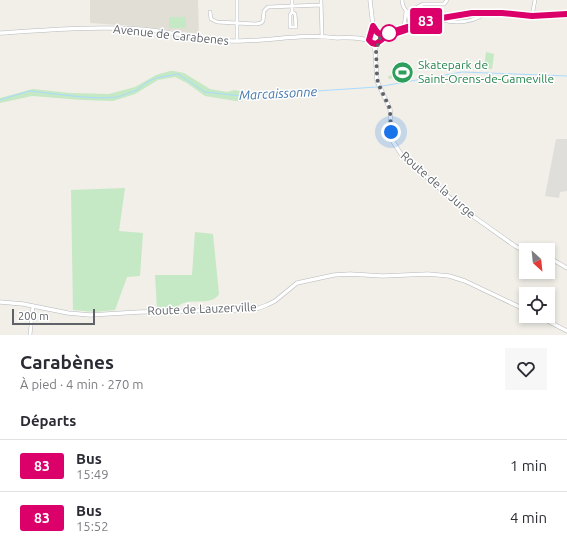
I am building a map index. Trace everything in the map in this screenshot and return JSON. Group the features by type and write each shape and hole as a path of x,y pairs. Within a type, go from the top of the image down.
{"street":[{"path":"237,0 237,41"},
{"path":"292,0 290,27 296,26 295,14 292,12"},
{"path":"321,0 322,37"},
{"path":"370,0 373,26 370,34 371,42"},
{"path":"402,0 402,4 407,12 408,28"},
{"path":"407,12 423,4 444,4 447,0"},
{"path":"532,16 535,0"},
{"path":"210,12 211,18 215,21 236,24 261,23 264,20 264,11 267,7 321,5"},
{"path":"407,12 408,28"},
{"path":"408,28 441,18 485,12 532,16 567,14"},
{"path":"441,18 442,20 449,22 462,22 481,16 485,14 485,12"},
{"path":"373,26 378,33 379,41"},
{"name":"Avenue de Carabenes","path":"0,33 84,28 129,29 165,32 213,40 237,41 295,37 322,37 359,39 371,42 379,41 408,28"},
{"name":"Avenue de Carabenes","path":"359,39 370,34 388,33 408,28"},
{"name":"Avenue de Carabenes","path":"295,37 338,38"},
{"name":"Route de la Jurge","path":"379,41 376,50 378,83 390,109 391,137 397,150 460,207 519,248"},
{"name":"Route de la Jurge","path":"371,42 376,50"},
{"path":"555,261 567,268"},
{"name":"Route de Lauzerville","path":"0,301 68,313 90,315 135,312 240,310 259,308 275,301 294,285 301,282 345,274 384,276 424,274 449,276 472,284 519,307"},
{"path":"30,335 34,306"},
{"path":"552,323 567,331"}],"shaded area":[{"path":"90,0 198,0 199,34 146,27 90,23"},
{"path":"556,139 567,139 567,191 560,192 559,198 545,196"}],"green space":[{"path":"169,17 186,17 186,28 169,28"},
{"path":"486,52 494,54 492,69 484,68"},
{"name":"Skatepark de Saint-Orens-de-Gameville","path":"406,63 412,66 410,76 389,79 388,77 392,74 393,70 401,68"},
{"path":"170,71 184,73 210,89 227,92 235,90 243,92 242,102 205,96 187,83 175,77 158,80 135,94 113,101 32,96 0,103 0,98 33,89 70,93 109,94 135,87 156,75"},
{"path":"125,188 119,231 143,233 140,276 127,277 115,310 95,312 73,310 71,190"},
{"path":"195,232 213,234 219,294 210,300 186,302 177,308 157,309 155,275 192,275"}],"waterway":[{"name":"Marcaissonne","path":"0,100 29,91 82,97 118,97 137,90 147,82 156,78 178,74 205,92 241,96 377,87 462,72 567,76"}],"bus line":[{"name":"83","path":"430,22 380,39 376,44 369,41 369,36 373,26 381,35 430,20 472,13 485,12 532,16 567,14"}],"place":[{"name":"Skatepark de Saint-Orens-de-Gameville","path":"402,72"}],"route":[{"path":"389,33 379,34 380,39 376,50 377,81 390,109 391,132"}]}
